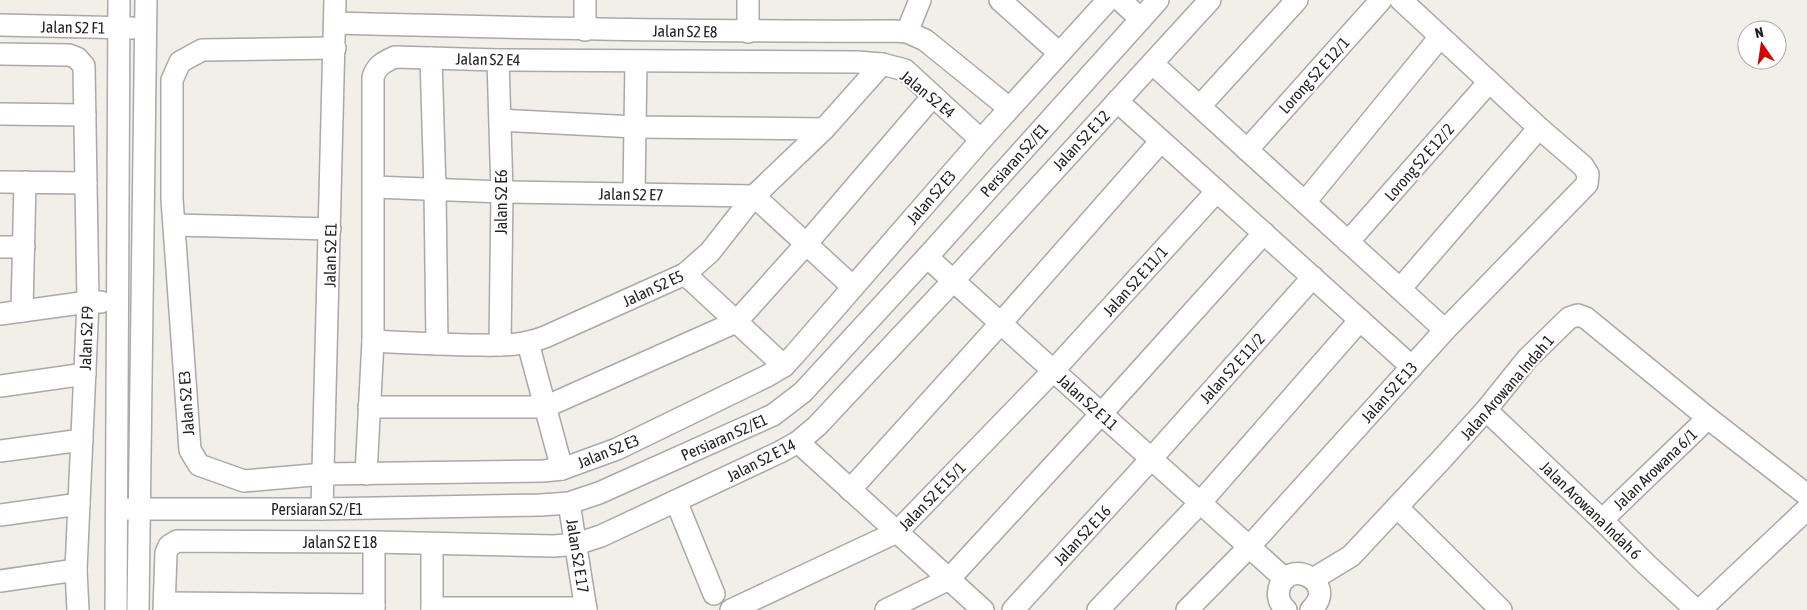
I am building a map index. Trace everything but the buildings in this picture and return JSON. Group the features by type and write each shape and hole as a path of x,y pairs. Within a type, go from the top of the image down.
{"street":[{"path":"116,610 119,0"},
{"path":"138,610 146,0"},
{"name":"Jalan S2 E1","path":"322,509 335,0"},
{"path":"585,30 586,0"},
{"path":"748,0 748,32"},
{"path":"907,32 920,0"},
{"path":"1000,0 1059,53"},
{"name":"Jalan S2 E3","path":"335,48 202,50 180,62 172,80 172,199 190,450 199,465 244,482 324,474 562,469 617,449 768,376 784,366 1009,108 1108,0"},
{"path":"1120,0 1141,19"},
{"name":"Persiaran S2/E1","path":"117,509 322,509 569,503 600,493 773,415 803,392 1158,0"},
{"name":"Jalan S2 E 12","path":"953,281 1210,0"},
{"path":"1200,106 1297,0"},
{"name":"Lorong S2 E 12/1","path":"1247,150 1381,0"},
{"path":"1400,0 1539,128 1400,289"},
{"name":"Jalan S2 E8","path":"335,23 585,30 907,32 925,40 1009,108"},
{"name":"Jalan S2 F1","path":"0,25 145,28"},
{"path":"1305,202 1440,38"},
{"name":"Jalan S2 F9","path":"0,54 69,55 77,58 84,66 88,302 76,570 78,610"},
{"name":"Jalan S2 E4","path":"366,474 373,341 373,77 376,69 384,62 395,57 498,60 857,62 882,64 905,70 981,140"},
{"path":"431,58 437,344"},
{"name":"Jalan S2 E6","path":"498,60 502,192 500,345"},
{"path":"634,193 636,61"},
{"name":"Jalan S2 E5","path":"373,341 500,345 528,343 685,274 710,252 754,196 824,129 882,64"},
{"path":"1153,64 1445,330"},
{"name":"Lorong S2 E 12/2","path":"1348,242 1490,82"},
{"path":"369,407 545,407 736,322 807,244 933,96"},
{"path":"1117,101 1412,367"},
{"path":"0,114 84,115"},
{"path":"500,120 635,127 824,129"},
{"name":"Jalan S2 E 13","path":"1187,610 1249,547 1445,330 1587,184 1588,174 1584,166 1539,128"},
{"path":"850,490 1000,324 1161,140"},
{"path":"0,182 86,183"},
{"path":"22,311 25,182"},
{"name":"Jalan S2 E7","path":"374,187 502,192 754,196"},
{"name":"Jalan S2 E 11/1","path":"1053,371 1217,191"},
{"path":"754,196 853,287"},
{"path":"143,200 172,199"},
{"path":"174,225 330,230"},
{"path":"886,610 949,579 1102,414 1264,234"},
{"path":"0,247 24,247"},
{"name":"Jalan S2 E 11","path":"927,257 1285,579"},
{"path":"685,274 784,366"},
{"name":"Jalan S2 E 11/2","path":"1151,459 1313,277"},
{"name":"Jalan S2 E 14","path":"576,544 601,536 798,442 817,426 953,281"},
{"path":"0,314 88,302 118,302"},
{"name":"Jalan Arowana Indah 1","path":"1313,579 1351,556 1486,410 1527,359 1569,318 1578,315 1586,318 1708,418 1807,495"},
{"path":"1098,610 1200,503 1360,320"},
{"path":"528,343 562,469"},
{"name":"Jalan S2 E 15/1","path":"731,610 765,603 897,532 1053,371"},
{"path":"0,386 85,374"},
{"name":"Jalan Arowana Indah 6","path":"1486,410 1696,610"},
{"name":"Jalan Arowana 6/1","path":"1602,520 1708,418"},
{"path":"0,452 82,440"},
{"path":"798,442 983,610"},
{"name":"Jalan S2 E 16","path":"1013,610 1151,459"},
{"path":"676,501 714,594"},
{"name":"Jalan S2 E 17","path":"569,503 586,609"},
{"path":"0,515 79,504"},
{"path":"1397,507 1500,610"},
{"path":"1700,610 1807,509"},
{"name":"Jalan S2 E 18","path":"165,607 166,553 170,546 177,541 374,542 554,546 576,544"},
{"path":"165,607 374,608 374,542"},
{"path":"432,544 432,609 586,609"},
{"path":"0,581 76,570"},
{"path":"1286,610 1279,600 1279,586 1285,579 1294,574 1301,573 1313,579 1319,591 1319,598 1312,610"}]}
